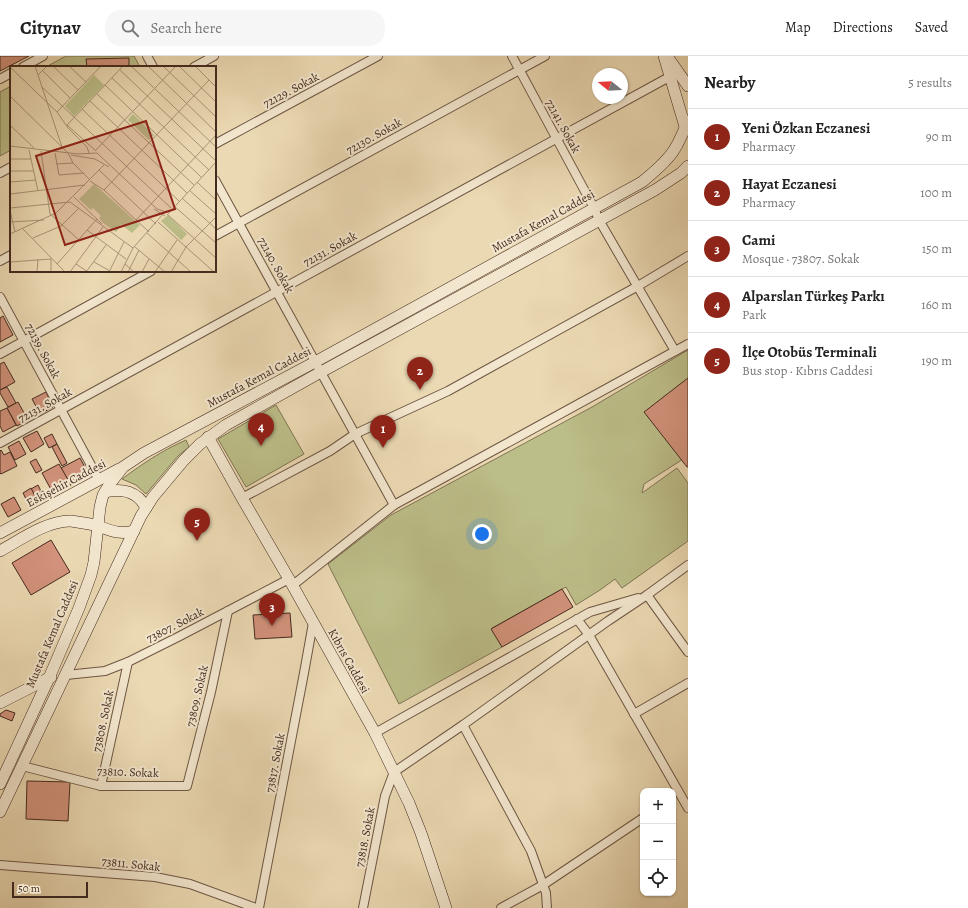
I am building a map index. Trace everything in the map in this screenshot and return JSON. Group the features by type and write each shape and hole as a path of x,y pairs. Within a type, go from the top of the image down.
{"main road":[{"path":"666,56 687,128"},
{"path":"666,56 688,86"},
{"name":"Mustafa Kemal Caddesi","path":"0,812 146,508 167,479 184,460 208,438 226,425 318,367 594,208 642,182 652,174 673,152 687,128"},
{"name":"Mustafa Kemal Caddesi","path":"0,784 80,608 94,562 100,507 109,485 123,467 144,453 318,367 599,220 655,190 688,166"},
{"name":"Kıbrıs Caddesi","path":"208,438 291,582 394,772 421,833 446,908"},
{"name":"Eskişehir Caddesi","path":"0,533 123,467"},
{"path":"105,492 124,490 137,496 146,508"},
{"path":"0,551 43,528 56,523 71,521 98,526 103,529 116,532 124,533 134,531"},
{"path":"1,702 49,678 66,675"}],"street":[{"path":"25,66 43,56"},
{"path":"147,56 152,66"},
{"path":"196,66 214,56"},
{"name":"72129. Sokak","path":"216,143 378,56"},
{"name":"72141. Sokak","path":"512,56 594,208 599,220 674,351"},
{"name":"72130. Sokak","path":"216,235 544,56"},
{"path":"0,79 10,74"},
{"name":"72131. Sokak","path":"0,444 671,76"},
{"path":"0,173 10,168"},
{"name":"72140. Sokak","path":"216,182 394,505"},
{"path":"0,261 10,256"},
{"path":"242,498 330,451 355,434 448,391 638,286 688,256"},
{"path":"0,354 149,272"},
{"name":"72139. Sokak","path":"0,297 99,480"},
{"name":"73807. Sokak","path":"66,675 105,671 128,662 228,611 291,582 394,505 688,344"},
{"path":"394,772 647,595 688,564"},
{"path":"374,733 590,612 647,595"},
{"path":"647,595 688,652"},
{"name":"73809. Sokak","path":"187,786 211,692 228,611"},
{"path":"577,619 589,635 688,808"},
{"name":"73817. Sokak","path":"259,908 313,623"},
{"name":"73808. Sokak","path":"101,786 128,662"},
{"path":"634,714 688,683"},
{"path":"463,725 530,851 546,893 547,908"},
{"name":"73810. Sokak","path":"22,766 101,786 187,786"},
{"name":"73818. Sokak","path":"363,908 385,796 394,772"},
{"path":"676,799 681,796"},
{"path":"501,908 543,885 640,820"},
{"name":"73811. Sokak","path":"0,864 155,877 190,884 256,908"}],"green space":[{"path":"66,56 134,56 139,66 48,66"},
{"path":"10,87 10,151 0,156 0,92"},
{"path":"688,350 688,456 644,484 642,493 677,468 688,483 688,541 622,588 615,579 576,605 566,587 492,628 502,647 399,704 328,564 391,515 592,407"},
{"path":"276,405 304,454 246,487 218,439"},
{"path":"186,440 189,447 178,456 146,494 136,485 122,479 169,448"}],"building":[{"path":"0,56 29,56 0,71"},
{"path":"129,58 129,66 87,66 86,59"},
{"path":"3,316 13,335 0,342 0,318"},
{"path":"4,362 15,382 0,390 0,364"},
{"path":"688,378 688,467 687,467 644,412"},
{"path":"7,387 16,403 8,407 0,393 0,390"},
{"path":"46,392 53,407 40,414 32,399"},
{"path":"18,402 28,420 17,426 7,408"},
{"path":"7,408 16,425 3,432 0,426 0,411"},
{"path":"37,431 44,444 31,452 23,438"},
{"path":"52,434 57,444 49,448 44,438"},
{"path":"19,441 26,454 15,460 8,447"},
{"path":"57,444 67,463 62,466 52,447"},
{"path":"1,450 4,455 10,452 17,466 1,474 0,451"},
{"path":"80,458 89,475 70,485 61,468"},
{"path":"36,459 42,470 36,473 30,462"},
{"path":"59,464 71,485 54,495 42,473"},
{"path":"38,485 44,497 37,500 31,489"},
{"path":"31,488 37,500 29,505 23,493"},
{"path":"14,497 21,510 8,517 1,504"},
{"path":"51,540 70,572 31,595 12,563"},
{"path":"562,589 573,607 502,647 491,629"},
{"path":"290,613 292,637 255,639 253,615"},
{"path":"6,710 15,713 12,721 0,716 0,714"},
{"path":"27,781 70,782 68,821 26,819"}],"place":[{"name":"Hayat Eczanesi","path":"420,390"},
{"name":"Alparslan Türkeş Parkı","path":"261,446"},
{"name":"Yeni Özkan Eczanesi","path":"383,448"},
{"name":"İlçe Otobüs Terminali","path":"197,541"},
{"name":"Cami","path":"272,626"}]}
